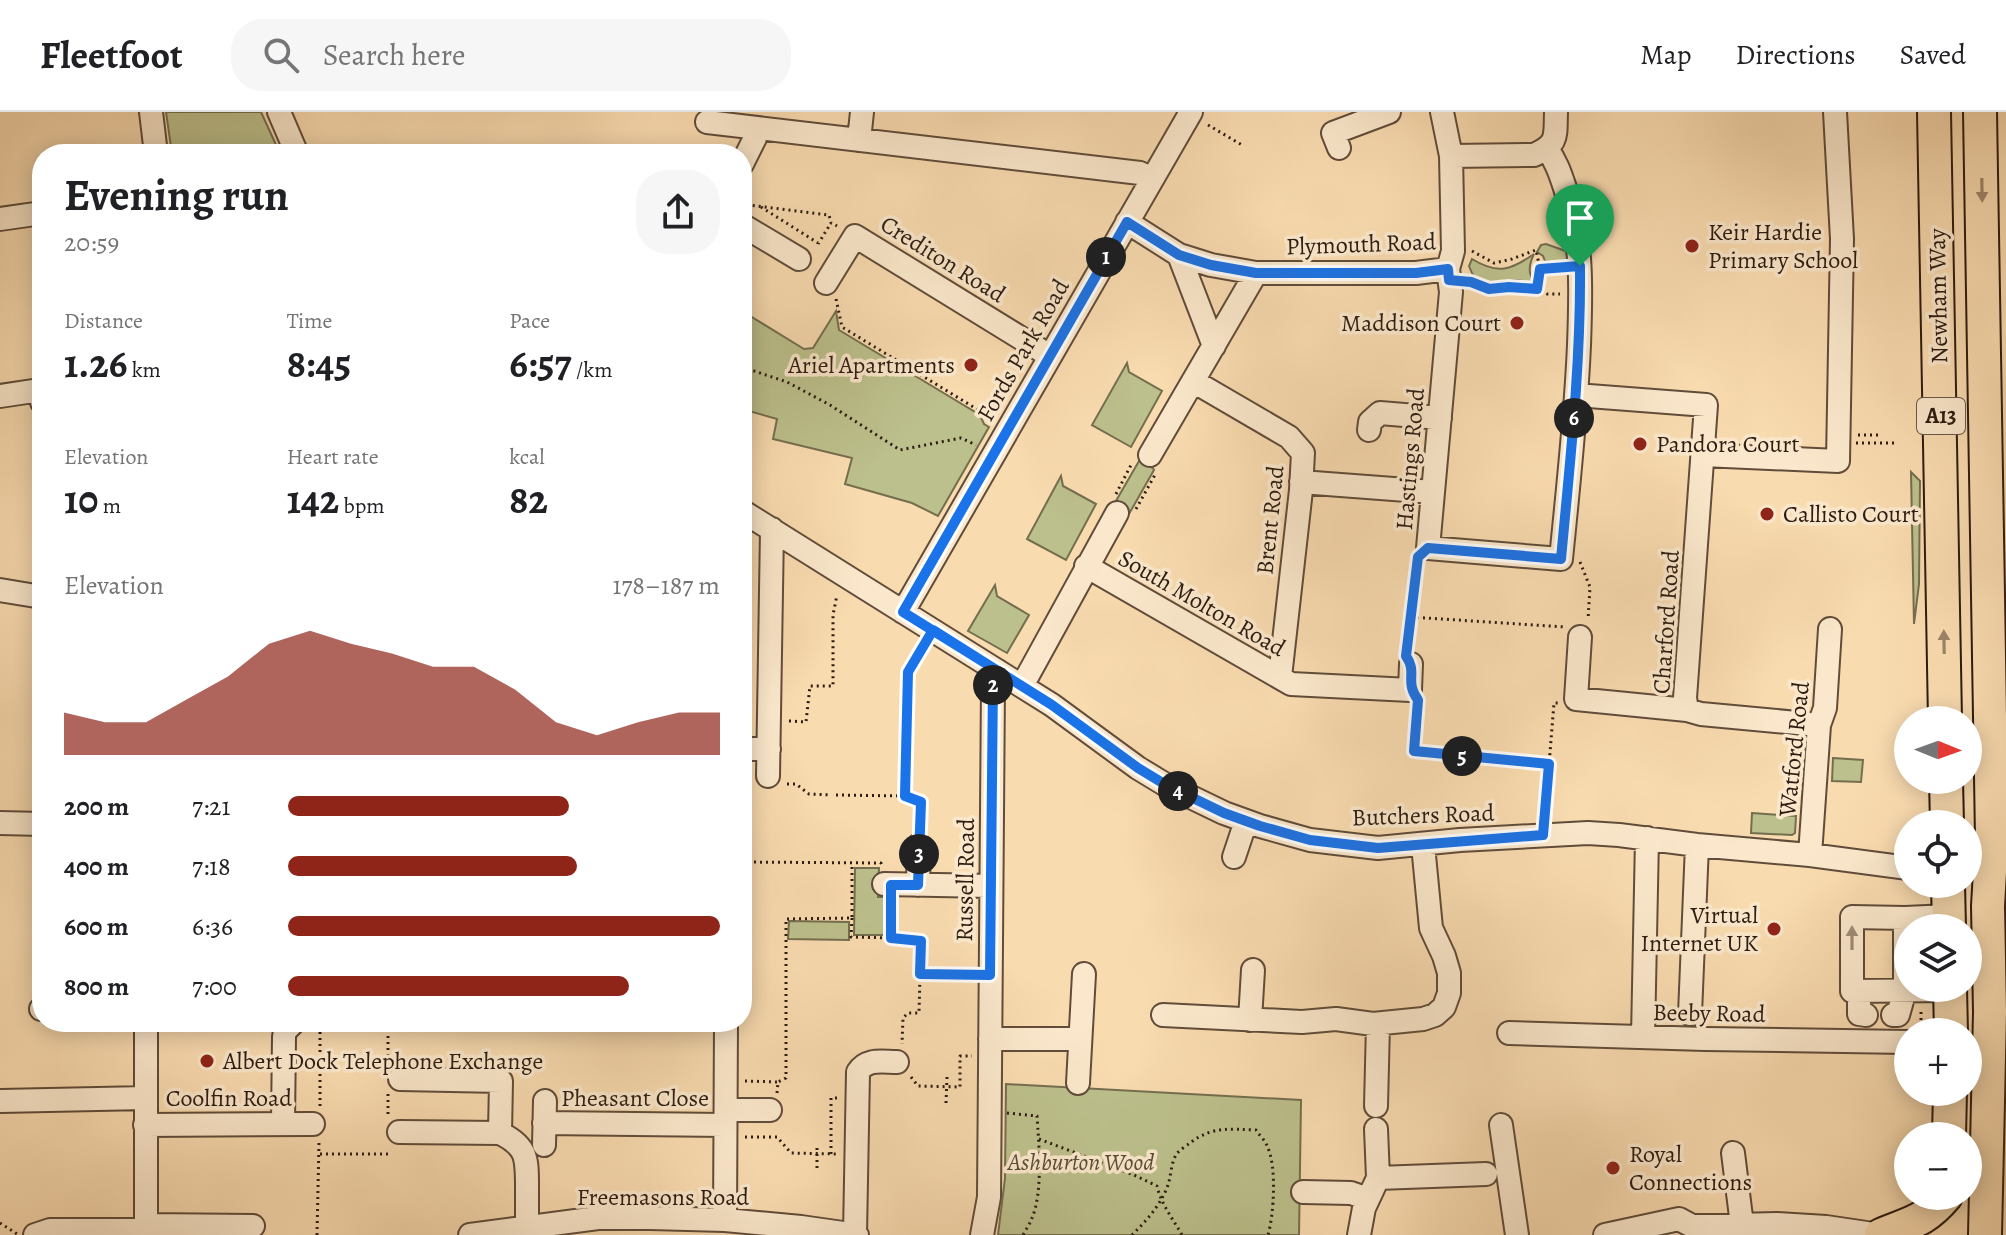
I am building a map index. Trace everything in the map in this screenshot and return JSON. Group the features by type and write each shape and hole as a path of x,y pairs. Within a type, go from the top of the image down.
{"highway":[{"name":"Newham Way","path":"1934,112 1945,706"},
{"name":"Newham Way","path":"1980,112 1992,837 1988,906 1990,1012 1985,1235"},
{"path":"1992,837 2006,899"},
{"path":"1881,1235 1911,1225 1934,1210"},
{"path":"1944,1235 1946,1210"}],"street":[{"path":"151,112 155,144"},
{"path":"279,112 293,144"},
{"path":"859,140 862,112"},
{"path":"1336,140 1389,112"},
{"name":"Plymouth Road","path":"1127,222 1179,255 1211,265 1256,273 1416,273 1450,267 1451,156 1442,112"},
{"path":"1451,156 1534,155 1547,149 1555,140 1556,112"},
{"path":"1703,455 1838,461 1831,350 1842,239 1835,112"},
{"name":"Fords Park Road","path":"903,612 1190,113"},
{"path":"707,122 1143,174 1151,178"},
{"path":"752,144 756,128"},
{"path":"1547,149 1556,161 1572,209 1580,256 1576,395 1561,559"},
{"path":"0,219 32,214"},
{"path":"752,231 799,259"},
{"name":"Crediton Road","path":"826,283 855,236 1050,356"},
{"path":"1179,255 1214,346"},
{"name":"Hastings Road","path":"1450,267 1451,292 1428,548 1561,559"},
{"path":"1149,457 1256,273"},
{"name":"Brent Road","path":"1193,381 1289,437 1303,453 1280,677"},
{"path":"0,396 32,394"},
{"name":"Charford Road","path":"1576,395 1706,405 1685,698 1687,710 1819,725"},
{"path":"1369,430 1370,422 1380,413 1440,418"},
{"path":"1301,482 1433,492"},
{"path":"1022,686 1117,513"},
{"name":"Butchers Road","path":"752,517 1052,705 1138,768 1166,785 1246,821 1310,840 1378,848 1588,833 1894,866"},
{"path":"768,776 758,749 769,721 772,529"},
{"name":"South Molton Road","path":"1086,566 1291,684 1410,690"},
{"path":"0,590 32,595"},
{"path":"1577,631 1576,699 1687,710"},
{"name":"Watford Road","path":"1810,855 1819,725 1825,708 1836,642"},
{"path":"1410,690 1411,664"},
{"name":"Russell Road","path":"982,1235 989,1197 993,680 998,671"},
{"path":"1234,857 1246,821"},
{"path":"0,823 32,824"},
{"path":"1643,1037 1647,838"},
{"path":"918,885 919,845"},
{"path":"1163,1015 1302,1022 1336,1019 1378,1024 1435,1015 1444,1007 1449,993 1449,973 1431,928 1423,845"},
{"path":"1690,1014 1697,845"},
{"path":"885,877 918,885 991,886"},
{"path":"1894,918 1852,917 1852,991 1894,995"},
{"path":"1250,1020 1253,970"},
{"path":"1078,1083 1084,974"},
{"path":"1859,991 1859,1014 1866,1015"},
{"path":"1893,1015 1898,1015 1909,1002"},
{"path":"1376,1106 1378,1024"},
{"name":"Coolfin Road","path":"146,1032 146,1230"},
{"path":"283,1123 285,1032"},
{"path":"725,1220 726,1032"},
{"name":"Beeby Road","path":"1509,1033 1643,1037 1894,1035"},
{"path":"990,1048 1080,1039"},
{"path":"856,1235 858,1072 868,1062 903,1062"},
{"path":"400,1079 501,1081 500,1133"},
{"path":"0,1101 146,1098"},
{"name":"Pheasant Close","path":"544,1123 725,1124 774,1103"},
{"name":"Coolfin Road","path":"145,1125 313,1124"},
{"path":"1501,1125 1517,1235"},
{"path":"1359,1235 1364,1208 1373,1189 1376,1129"},
{"path":"399,1132 500,1133 514,1140 523,1151 527,1163 527,1226"},
{"path":"1733,1153 1742,1225"},
{"path":"1303,1192 1351,1193 1486,1174"},
{"name":"Freemasons Road","path":"470,1235 598,1218 651,1226 725,1220 856,1235"},
{"path":"1605,1235 1679,1219 1689,1231 1777,1224 1881,1235"},
{"path":"35,1235 50,1230 253,1226"}],"path":[{"path":"1190,113 1242,145"},
{"path":"752,205 829,215 831,223 855,236"},
{"path":"760,206 818,243"},
{"path":"1537,289 1540,269 1536,250 1494,263 1473,251 1450,267 1471,282 1489,289 1509,287 1537,289 1547,294 1580,295"},
{"path":"1540,269 1580,266"},
{"path":"826,283 835,295 842,327 985,414 1006,433"},
{"path":"752,370 808,393 900,450 961,438 994,453"},
{"path":"1851,443 1896,443"},
{"path":"1138,454 1149,457 1160,467 1145,494 1130,520 1117,513 1108,508 1138,454"},
{"path":"1411,664 1406,656 1418,557 1428,548"},
{"path":"1411,617 1577,631 1590,587 1579,561 1561,559"},
{"path":"769,721 806,722 810,686 833,686 833,615 838,571"},
{"path":"905,796 908,672 933,630"},
{"path":"1410,690 1418,700 1414,751 1549,764"},
{"path":"1543,835 1554,703"},
{"path":"796,784 809,794 905,796 921,802 919,845"},
{"path":"752,862 852,863 885,877 891,938"},
{"path":"852,863 851,937 921,941 919,1013 908,1013 903,1018 903,1062 918,1086 960,1087 960,1056 990,1048"},
{"path":"726,1081 778,1082 786,1078 786,919 852,918"},
{"path":"920,974 990,975"},
{"path":"946,1103 947,1077"},
{"path":"774,1103 778,1082"},
{"path":"831,1154 831,1098 858,1098"},
{"path":"989,1112 1037,1116 1038,1192 1033,1218 1023,1235"},
{"path":"725,1124 777,1137 791,1153 856,1155"},
{"path":"1132,1235 1160,1201 1176,1154 1213,1130 1256,1130 1268,1146 1272,1164 1273,1208 1268,1235"},
{"path":"1039,1139 1157,1186 1160,1201 1182,1235"},
{"path":"817,1144 817,1168"},
{"path":"319,1154 388,1154"},
{"path":"0,1223 17,1235"}],"green space":[{"path":"166,112 261,112 276,144 171,144"},
{"path":"1541,245 1566,251 1572,263 1558,265 1545,261 1537,252"},
{"path":"1534,254 1530,270 1536,285 1516,280 1483,283 1473,275 1469,266 1472,259 1497,269 1511,267"},
{"path":"836,311 839,330 980,415 989,427 938,516 912,503 845,484 852,458 773,439 777,419 752,412 752,317 804,349 813,348"},
{"path":"1127,363 1129,372 1162,391 1131,447 1092,425"},
{"path":"1139,461 1154,470 1129,514 1125,515 1113,506"},
{"path":"1911,472 1920,481 1919,584 1914,624"},
{"path":"1061,476 1063,486 1096,504 1066,560 1027,539"},
{"path":"995,585 997,596 1029,615 1007,653 968,631"},
{"path":"1833,758 1863,760 1861,782 1832,781"},
{"path":"1752,813 1796,816 1795,833 1751,833"},
{"path":"855,868 879,868 878,897 890,897 889,935 854,935"},
{"path":"789,921 849,922 849,940 788,939"},
{"name":"Ashburton Wood","path":"1006,1084 1301,1100 1299,1235 998,1235 1005,1178"}],"place":[{"name":"Keir Hardie Primary School","path":"1692,246"},
{"name":"Maddison Court","path":"1517,323"},
{"name":"Ariel Apartments","path":"971,365"},
{"name":"Pandora Court","path":"1640,444"},
{"name":"Callisto Court","path":"1767,514"},
{"name":"Virtual Internet UK","path":"1774,929"},
{"name":"Albert Dock Telephone Exchange","path":"207,1061"},
{"name":"Royal Connections","path":"1613,1168"}],"route":[{"path":"1580,266 1540,269 1537,289 1489,289 1471,282 1449,280 1448,269 1416,273 1256,273 1211,265 1179,255 1127,222 903,612 933,630 998,671 993,680 990,975 920,974 921,941 891,938 891,885 918,885 921,802 905,796 908,672 933,630 1052,705 1166,785 1224,813 1260,826 1310,840 1378,848 1543,835 1549,764 1414,751 1418,700 1410,690 1411,664 1406,656 1418,557 1428,548 1561,559 1576,395 1580,266"}]}
